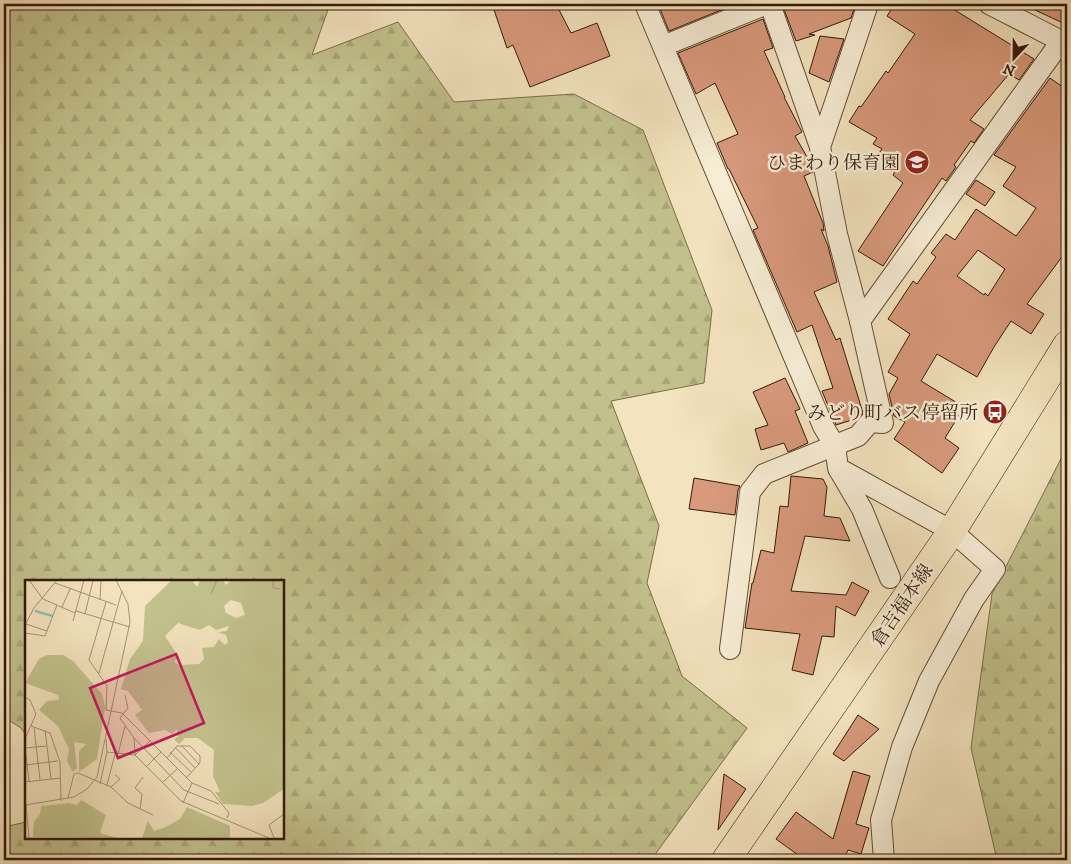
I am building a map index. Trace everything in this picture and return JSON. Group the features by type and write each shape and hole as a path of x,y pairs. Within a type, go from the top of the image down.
{"main road":[{"name":"倉吉福本線","path":"726,860 952,532 1067,345"}],"street":[{"path":"645,4 823,426 835,446 838,468 862,509 890,578"},
{"path":"663,46 768,4 820,147 837,234 884,424 870,422 858,436 764,474 750,492 730,649"},
{"path":"820,147 868,4"},
{"path":"860,321 1064,42 989,4"},
{"path":"838,468 952,532 995,569 974,599 929,681 902,747 882,820 884,860"}],"green space":[{"path":"4,4 330,4 312,55 398,22 454,102 574,94 643,130 712,310 704,383 611,401 659,526 647,583 682,676 747,728 651,860 6,860 4,854 4,827 25,822 25,839 284,839 284,580 25,580 25,734 21,728 4,717"},
{"path":"1067,447 1067,860 997,860 971,748 992,594"}],"building":[{"path":"492,4 556,4 571,33 597,23 610,56 530,87 513,45 507,48"},
{"path":"658,4 736,4 669,31"},
{"path":"782,4 854,4 854,9 851,18 809,34 815,35 796,41"},
{"path":"895,4 945,4 1034,59 1019,80 1009,74 970,120 984,129 974,143 971,141 954,165 956,167 946,181 942,178 883,266 858,251 903,183 893,175 897,167 877,156 882,149 873,144 877,138 849,122 886,71 888,73 915,34 887,16"},
{"path":"1022,4 1067,4 1067,15 1063,23"},
{"path":"763,19 773,48 764,51 802,132 795,136 811,164 813,172 804,176 823,223 824,231 821,229 828,246 837,282 814,292 836,340 840,338 863,413 858,418 836,425 822,391 833,388 812,325 797,332 753,230 758,228 717,143 738,134 715,83 696,94 678,53"},
{"path":"820,36 844,39 829,82 809,73"},
{"path":"1050,78 1067,90 1067,250 1027,304 1044,314 1031,334 1011,321 977,377 937,354 921,381 964,407 945,438 959,448 942,473 894,439 905,422 894,416 889,394 898,378 888,372 910,334 888,319 913,281 917,284 936,257 931,253 946,234 955,240 976,209 1016,236 1036,208 1003,186 1016,167 994,155","holes":["978,250 1005,269 988,296 957,276"]},
{"path":"976,180 995,192 985,206 966,194"},
{"path":"785,378 800,409 795,411 808,443 788,452 784,443 761,450 755,429 768,425 753,392"},
{"path":"791,476 823,479 827,487 824,516 840,518 850,541 805,536 791,591 846,595 852,582 869,591 855,616 836,606 834,637 822,636 813,675 792,670 800,634 745,628 752,583 761,550 774,553 780,506 788,507"},
{"path":"694,478 740,486 735,515 689,509"},
{"path":"858,715 879,729 844,761 833,754"},
{"path":"853,771 870,776 856,824 869,828 861,854 848,850 843,860 805,860 776,839 796,812 833,839"},
{"path":"724,774 746,789 718,830"}],"place":[{"name":"ひまわり保育園","path":"917,162"},
{"name":"みどり町バス停留所","path":"995,412"}]}
